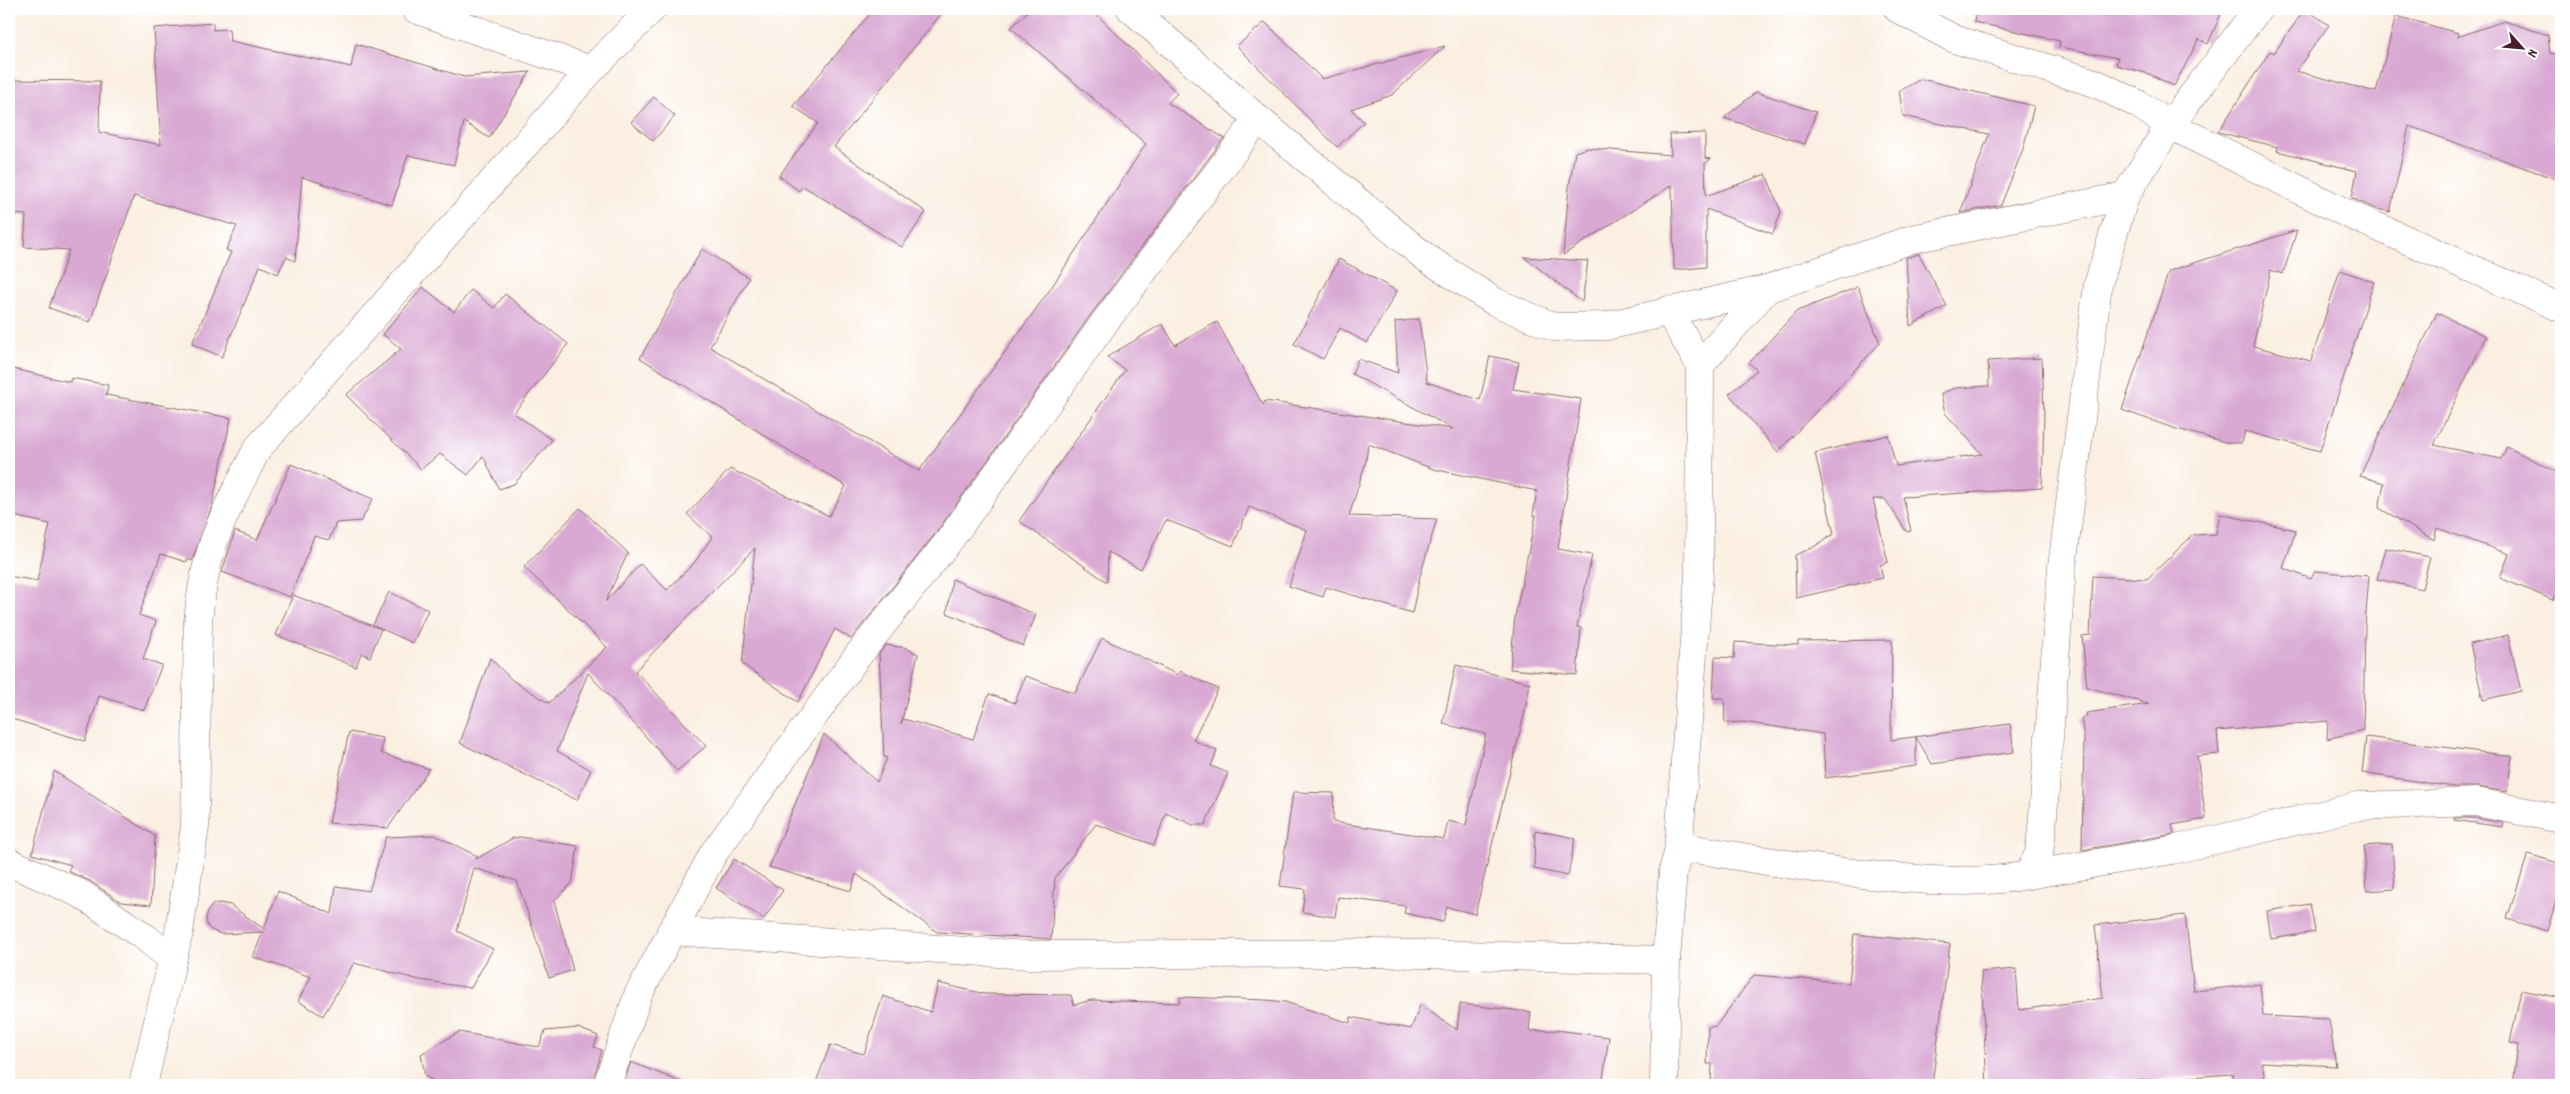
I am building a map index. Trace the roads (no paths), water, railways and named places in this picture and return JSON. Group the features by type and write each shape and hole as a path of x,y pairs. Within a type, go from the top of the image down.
{"street":[{"path":"415,9 591,70"},
{"path":"143,1085 179,932 194,827 198,622 201,593 209,556 229,506 257,449 591,70 652,9"},
{"path":"1131,9 1258,119 1425,257 1495,302 1554,327 1606,326 1668,310 1767,289 1912,239 2125,196"},
{"path":"1898,9 1954,39 2094,83 2138,104 2170,125 2346,214 2561,308"},
{"path":"2028,874 2039,854 2042,829 2062,567 2098,285 2125,196 2170,125 2258,9"},
{"path":"607,1085 638,994 713,854 770,773 856,658 948,542 1105,322 1258,119"},
{"path":"1700,365 1767,289"},
{"path":"1664,1085 1666,960 1673,871 1678,853 1699,575 1700,365 1668,310"},
{"path":"1678,853 1695,849 1823,871 1936,881 2007,879 2172,850 2359,806 2476,802 2561,819"},
{"path":"9,862 81,894 146,938 172,959"},
{"path":"671,931 1028,955 1376,953 1666,960"}]}
